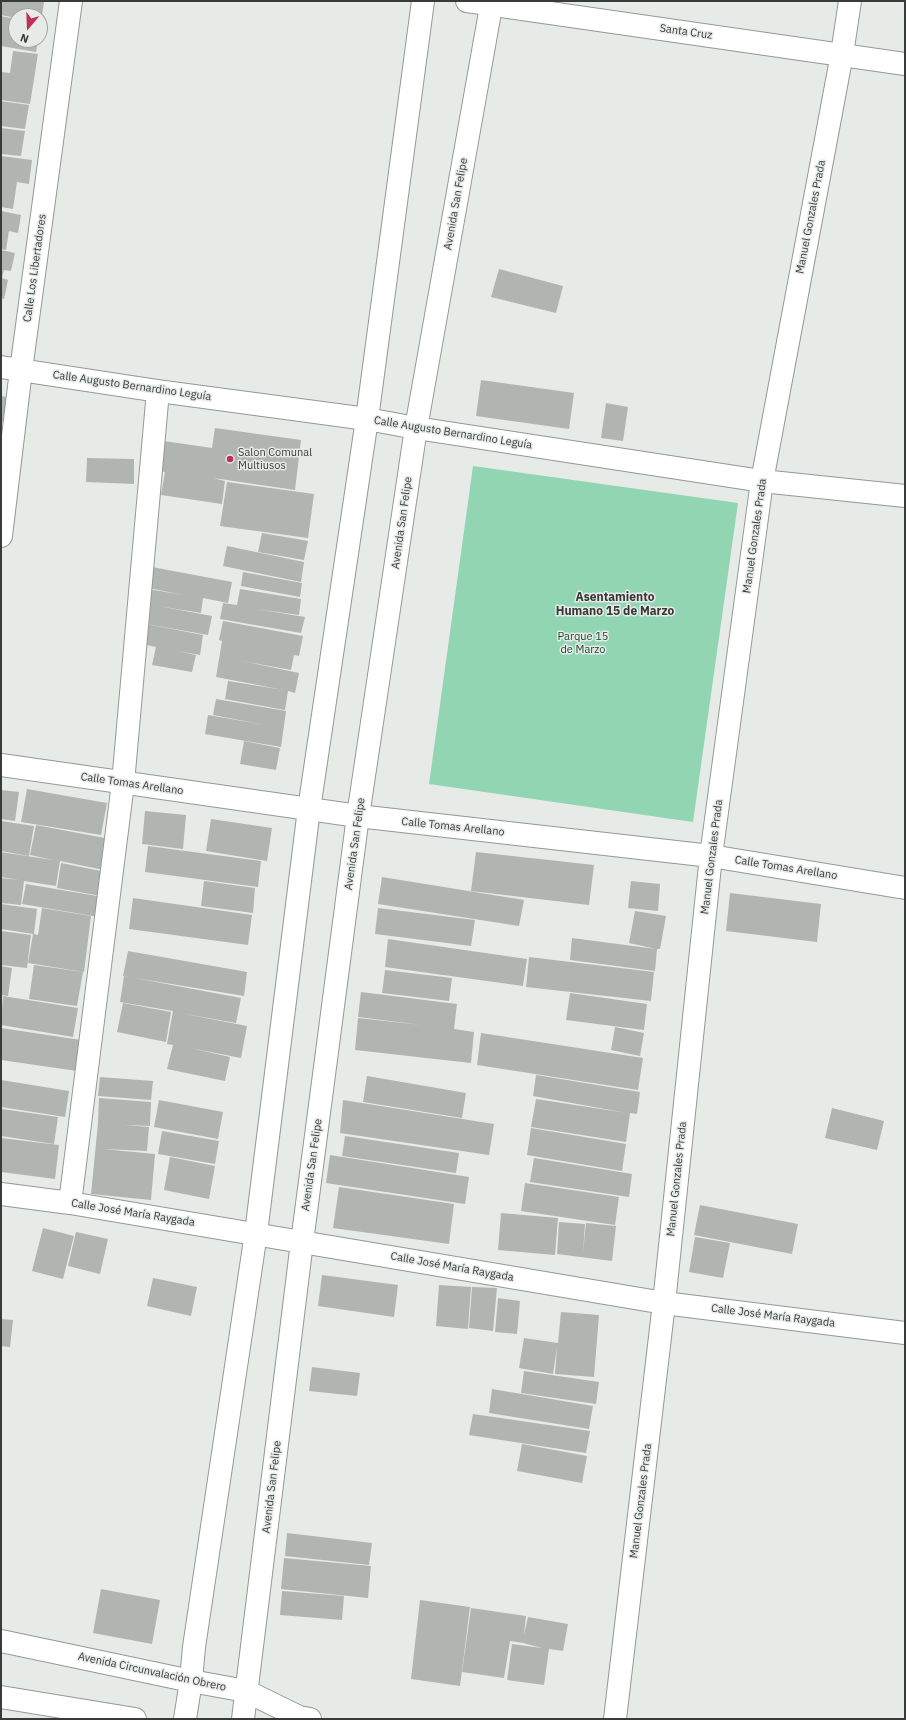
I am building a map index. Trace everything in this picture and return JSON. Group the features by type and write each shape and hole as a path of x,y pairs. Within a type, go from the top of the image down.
{"street":[{"name":"Calle Los Libertadores","path":"1,536 11,368 71,1"},
{"path":"185,1719 191,1681 194,1647 256,1233 310,810 367,419 422,1"},
{"name":"Santa Cruz","path":"467,1 492,3 905,64"},
{"name":"Manuel Gonzales Prada","path":"615,1719 664,1303 711,856 762,480 842,54 850,1"},
{"name":"Avenida San Felipe","path":"243,1719 302,1242 358,816 416,428 492,3"},
{"name":"Calle Augusto Bernardino Leguía","path":"11,368 158,391 367,419 416,428 762,480 905,496"},
{"path":"70,1202 123,783 158,391"},
{"name":"Calle Tomas Arellano","path":"1,765 310,810 711,856 905,888"},
{"name":"Calle José María Raygada","path":"1,1194 70,1202 664,1303 905,1333"},
{"name":"Avenida Circunvalación Obrero","path":"1,1641 246,1691 301,1718"},
{"path":"1,1697 135,1719"}],"green space":[{"name":"Parque 15 de Marzo","path":"473,466 738,503 693,822 429,784"}],"building":[{"path":"1,1 44,2 43,8 8,8 8,16 1,15"},
{"path":"1,16 8,17 8,47 1,46"},
{"path":"13,48 37,48 36,52"},
{"path":"13,51 38,54 30,104 1,100 1,72 10,73"},
{"path":"1,101 29,105 25,129 1,126"},
{"path":"1,128 25,131 21,156 1,154"},
{"path":"1,156 32,160 29,184 17,182 13,209 1,207"},
{"path":"1,211 21,215 18,233 9,231 6,250 1,249"},
{"path":"1,250 15,253 11,271 4,270 2,278 8,280 4,299 1,298"},
{"path":"499,269 563,286 556,313 491,297"},
{"path":"481,380 574,393 569,429 476,416"},
{"path":"1,396 7,397 3,422 1,421"},
{"path":"606,403 628,407 623,441 601,438"},
{"name":"Salon Comunal Multiusos","path":"215,428 301,440 295,490 213,478 225,481 222,504 161,495 165,472 159,471 164,441 212,448"},
{"path":"87,458 134,459 134,484 86,482"},
{"path":"227,482 314,494 308,538 220,526"},
{"path":"262,533 308,541 304,560 258,552"},
{"path":"227,546 304,562 301,582 223,566"},
{"path":"152,567 232,582 228,603 203,598 201,613 158,606 212,616 208,635 141,623 148,589 184,595 148,588"},
{"path":"243,572 302,583 300,597 241,586"},
{"path":"240,589 301,599 299,615 256,609 305,617 301,633 220,619 223,603 237,605"},
{"path":"223,621 303,636 299,656 294,655 291,670 242,661 299,673 295,693 288,691 285,710 225,699 228,681 284,690 216,677 222,641 219,640"},
{"path":"146,624 203,635 200,655 177,651 196,655 192,672 152,665 156,647 142,644"},
{"path":"216,699 286,711 281,747 205,734 208,715 265,725 213,715"},
{"path":"244,741 280,748 276,770 240,764"},
{"path":"27,789 107,803 101,835 21,822"},
{"path":"1,790 19,792 15,821 1,819"},
{"path":"145,811 186,815 183,849 142,844"},
{"path":"211,819 272,828 267,861 206,851"},
{"path":"1,821 34,826 29,856 1,851"},
{"path":"36,825 110,839 104,870 60,861 56,886 24,881 21,905 1,903 1,878 19,880 1,877 1,852 53,860 30,855"},
{"path":"148,846 261,861 258,887 145,872"},
{"path":"476,852 594,865 589,905 471,891"},
{"path":"61,863 106,872 101,896 57,888"},
{"path":"382,877 524,900 519,926 378,904"},
{"path":"204,881 255,888 253,913 201,906"},
{"path":"631,881 660,884 658,911 628,908"},
{"path":"26,884 103,897 99,917 22,904"},
{"path":"730,893 821,904 817,942 726,931"},
{"path":"133,898 252,915 248,945 129,929"},
{"path":"1,904 37,909 34,934 38,935 42,908 91,916 84,972 28,963 33,934 1,929"},
{"path":"378,908 475,920 471,946 375,934"},
{"path":"635,911 666,916 660,949 657,949 655,971 570,960 572,938 656,949 629,943"},
{"path":"1,931 31,935 27,968 1,965"},
{"path":"388,939 527,959 523,986 385,967"},
{"path":"128,951 247,972 244,996 123,976"},
{"path":"529,957 654,972 651,1001 526,987"},
{"path":"34,965 83,972 77,1006 29,999"},
{"path":"1,966 12,968 8,996 1,995"},
{"path":"385,970 452,978 449,1001 382,993"},
{"path":"124,976 241,998 236,1023 180,1013 247,1026 241,1058 190,1048 230,1057 225,1081 167,1069 173,1045 167,1044 173,1011 120,1002"},
{"path":"361,992 457,1004 454,1029 474,1032 471,1063 355,1050 358,1018 422,1025 358,1017"},
{"path":"570,993 647,1004 644,1030 566,1020"},
{"path":"3,996 78,1008 73,1037 1,1025"},
{"path":"123,1003 171,1012 166,1042 117,1032"},
{"path":"615,1027 644,1033 640,1056 611,1050"},
{"path":"1,1028 81,1040 77,1071 1,1060"},
{"path":"481,1033 643,1058 638,1090 477,1065"},
{"path":"536,1075 640,1092 637,1114 630,1113 626,1142 531,1127 536,1099 627,1113 533,1096"},
{"path":"367,1076 466,1093 462,1118 363,1102"},
{"path":"100,1077 153,1081 151,1100 98,1096"},
{"path":"1,1080 69,1091 65,1117 1,1107"},
{"path":"99,1098 151,1102 150,1126 124,1125 149,1127 147,1151 103,1149 155,1154 151,1200 91,1194"},
{"path":"159,1100 223,1112 218,1139 154,1127"},
{"path":"343,1100 494,1124 489,1155 340,1133"},
{"path":"832,1108 884,1121 877,1150 825,1138"},
{"path":"2,1109 58,1117 54,1144 1,1136"},
{"path":"531,1128 626,1144 622,1171 527,1155"},
{"path":"162,1131 219,1141 215,1164 158,1154"},
{"path":"345,1136 459,1153 456,1173 342,1156"},
{"path":"1,1138 59,1145 55,1179 1,1172"},
{"path":"330,1155 469,1177 465,1204 326,1183"},
{"path":"170,1157 215,1166 209,1199 164,1190"},
{"path":"534,1158 632,1174 629,1197 530,1182"},
{"path":"525,1183 619,1197 615,1225 521,1211"},
{"path":"339,1187 454,1204 449,1244 333,1228"},
{"path":"700,1205 798,1224 792,1254 694,1235"},
{"path":"501,1213 558,1218 555,1255 498,1250"},
{"path":"559,1222 585,1224 583,1252 586,1223 616,1226 612,1261 557,1254"},
{"path":"43,1228 74,1236 63,1279 32,1271"},
{"path":"76,1232 108,1239 100,1274 68,1266"},
{"path":"695,1237 730,1243 723,1278 689,1272"},
{"path":"322,1275 398,1285 394,1317 318,1306"},
{"path":"153,1278 197,1287 191,1316 147,1306"},
{"path":"439,1285 471,1287 468,1329 436,1326"},
{"path":"472,1287 497,1288 493,1331 469,1328"},
{"path":"498,1298 520,1301 517,1334 495,1332"},
{"path":"561,1312 599,1315 594,1377 555,1374 557,1347 553,1374 519,1368 524,1338 558,1343"},
{"path":"1,1319 13,1320 10,1347 1,1346"},
{"path":"312,1367 360,1373 357,1396 309,1391"},
{"path":"524,1371 599,1382 596,1404 521,1393"},
{"path":"492,1389 593,1406 589,1429 489,1413"},
{"path":"473,1414 590,1431 586,1453 469,1435"},
{"path":"522,1444 587,1456 582,1483 517,1471"},
{"path":"287,1533 372,1543 369,1565 285,1556"},
{"path":"284,1558 371,1566 368,1598 281,1589"},
{"path":"101,1589 160,1600 152,1644 93,1633"},
{"path":"282,1591 344,1596 342,1620 280,1615"},
{"path":"420,1600 470,1607 460,1686 411,1679"},
{"path":"471,1608 526,1616 524,1635 528,1617 568,1624 563,1651 549,1649 544,1685 507,1680 512,1644 542,1648 523,1643 510,1641 504,1678 462,1672"}],"place":[{"name":"Salon Comunal Multiusos","path":"230,459"}],"district":[{"name":"Asentamiento Humano 15 de Marzo","path":"615,605"}]}
